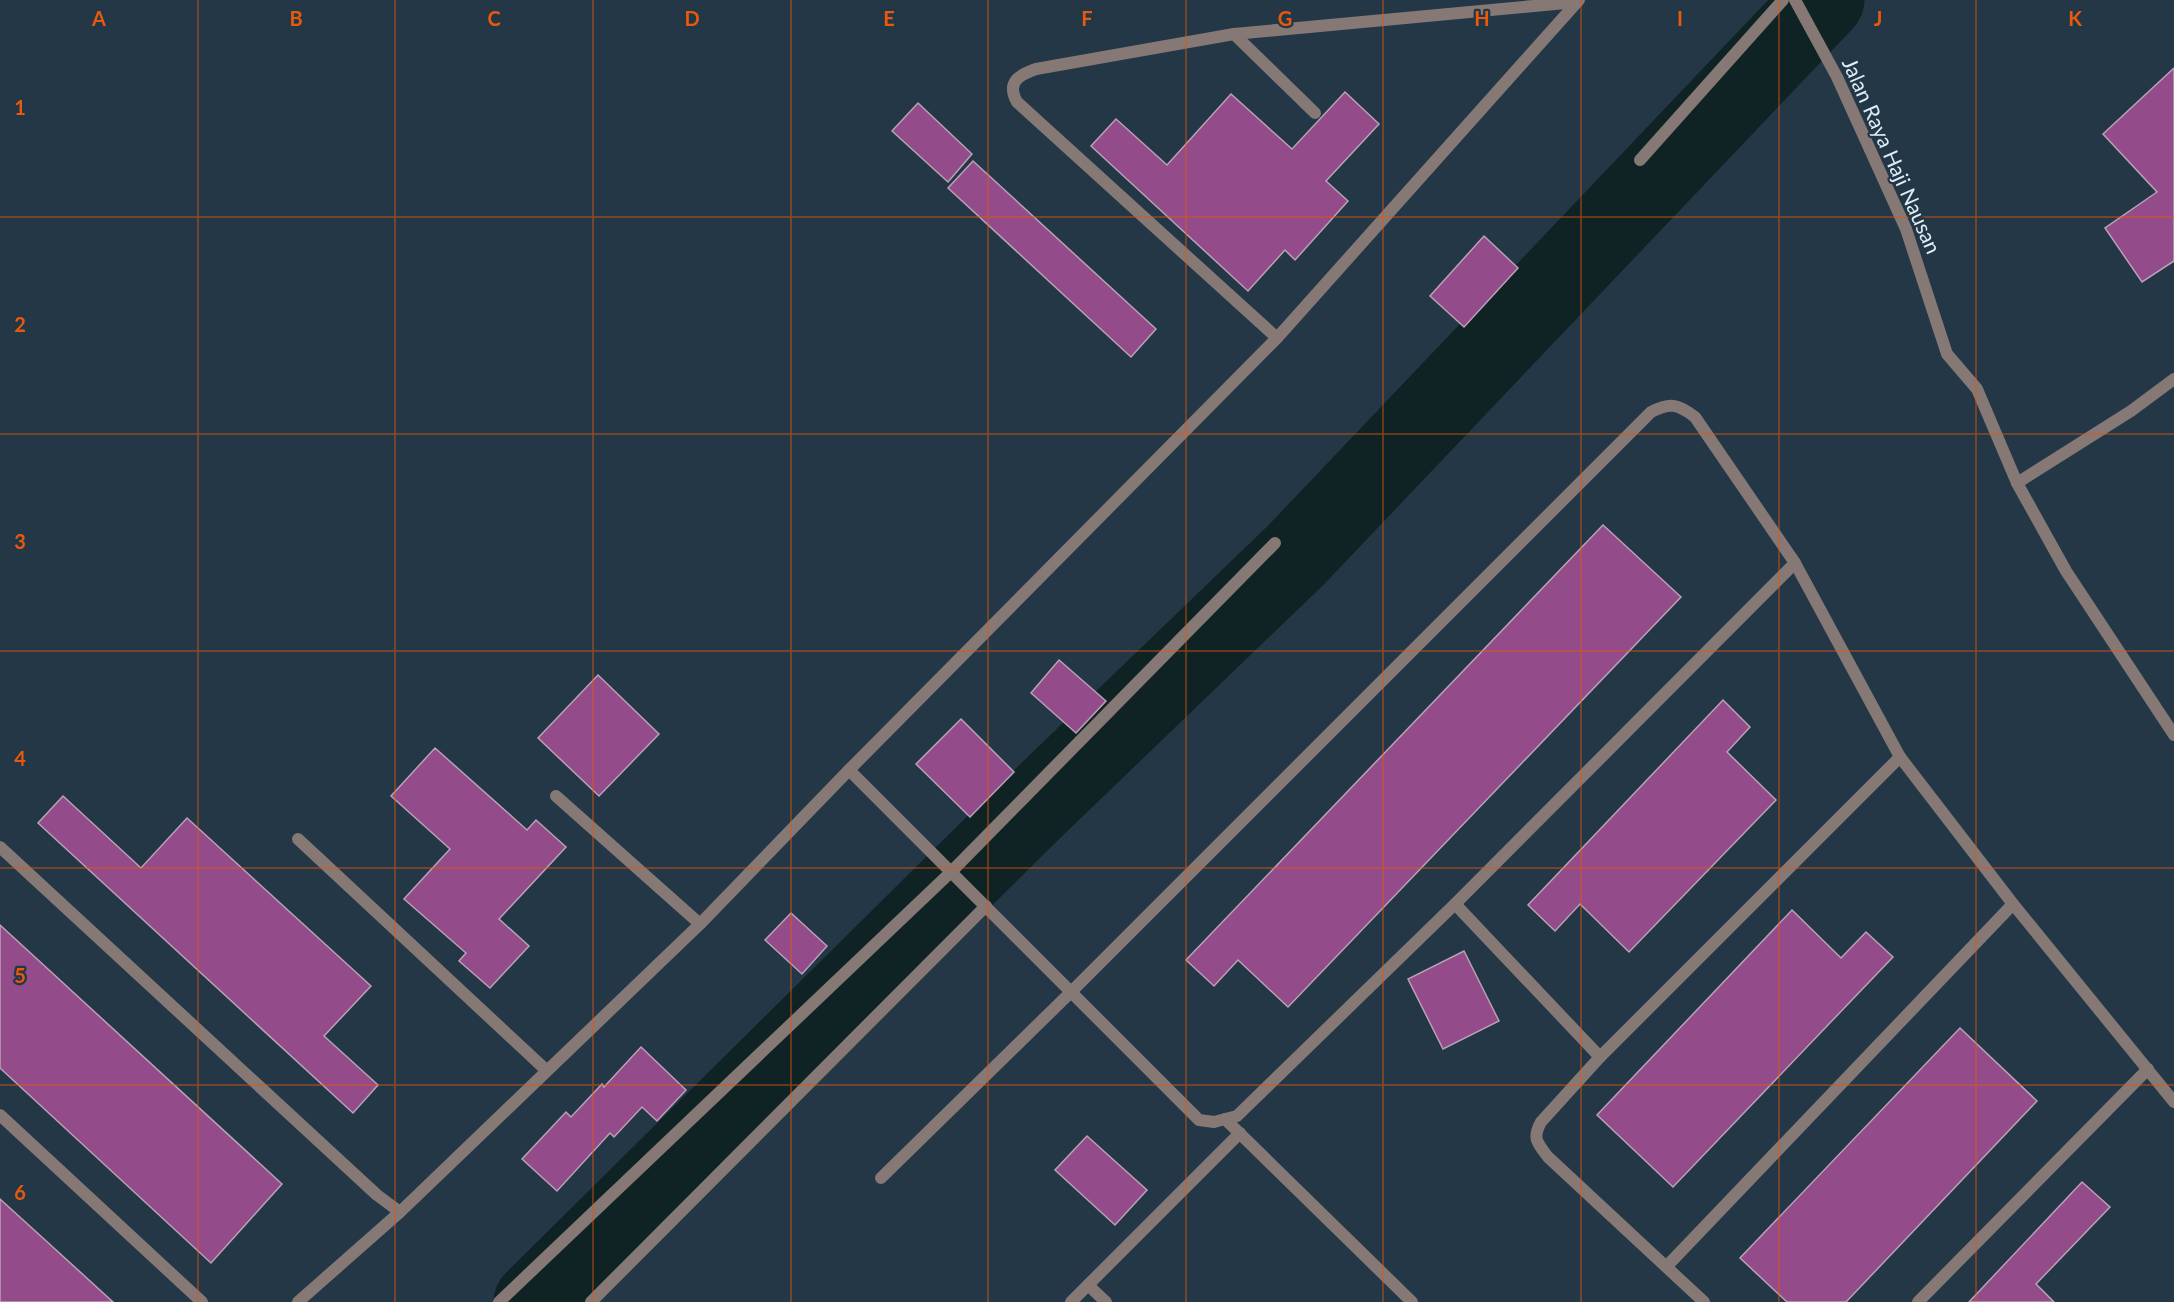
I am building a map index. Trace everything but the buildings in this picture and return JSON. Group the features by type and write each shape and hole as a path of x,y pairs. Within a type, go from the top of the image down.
{"street":[{"path":"1640,160 1784,0"},
{"name":"Jalan Raya Haji Nausan","path":"1795,0 1837,77 1906,229 1947,354 1977,389 2017,483 2066,571 2174,735"},
{"path":"1277,338 1017,102 1013,94 1013,86 1018,78 1036,69 1234,34 1577,1"},
{"path":"298,1302 400,1212 700,924 849,770 1277,338 1577,1"},
{"path":"1234,34 1315,113"},
{"path":"2017,483 2131,411 2174,379"},
{"path":"881,1178 1071,992 1651,412 1664,405 1683,408 1695,417 1795,563 1900,757 2013,904 2174,1102"},
{"path":"499,1302 951,872 1275,543"},
{"path":"849,770 1199,1120 1214,1122 1238,1116 1455,904 1795,563"},
{"path":"1704,1302 1548,1157 1537,1144 1536,1132 1541,1122 1600,1057 1900,757"},
{"path":"556,796 700,924"},
{"path":"298,839 546,1070"},
{"path":"0,847 377,1195 400,1212"},
{"path":"1455,904 1600,1057"},
{"path":"1667,1266 2013,904"},
{"path":"591,1302 986,906"},
{"path":"1918,1302 2148,1069"},
{"path":"0,1115 202,1302"},
{"path":"1225,1119 1412,1302"},
{"path":"1071,1302 1240,1133"},
{"path":"1088,1285 1106,1302"}],"shaded area":[{"path":"951,872 942,897 534,1302 499,1302"}],"waterway":[{"path":"534,1302 1033,808 1295,556 1824,0"}]}
